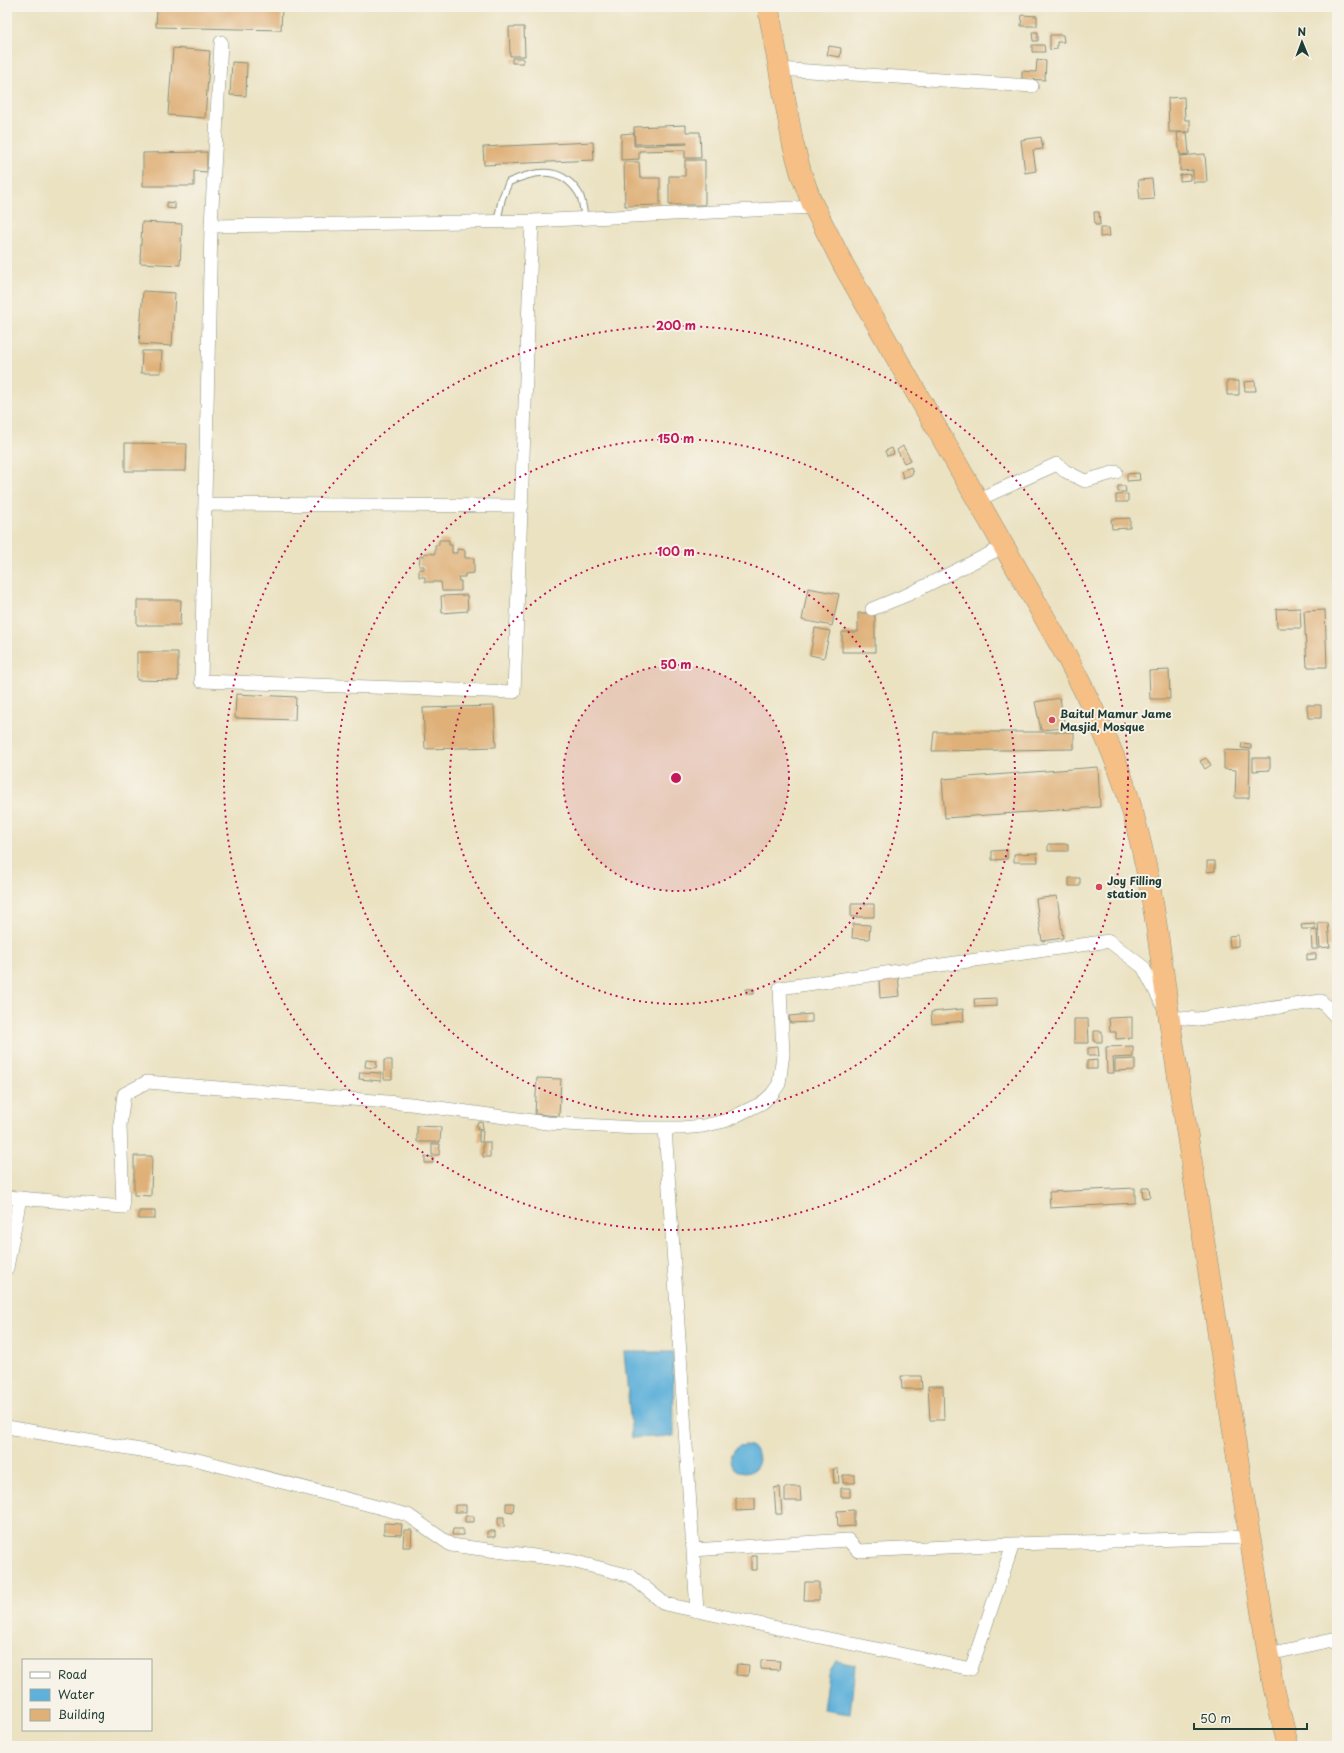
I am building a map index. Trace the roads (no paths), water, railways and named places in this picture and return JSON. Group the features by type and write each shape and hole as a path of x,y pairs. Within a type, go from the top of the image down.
{"highway":[{"path":"768,7 792,144 814,207 844,266 1083,688 1115,759 1135,820 1158,932 1169,1017 1202,1218 1268,1654 1274,1688 1288,1746"}],"street":[{"path":"221,42 212,226 201,681 514,692 532,221"},
{"path":"779,69 1032,86"},
{"path":"212,226 532,221 814,207"},
{"path":"977,500 1057,464 1065,471 1085,481 1116,472"},
{"path":"205,504 522,506"},
{"path":"872,609 916,591 1004,547"},
{"path":"7,1197 123,1207 120,1126 124,1094 147,1082 411,1104 547,1122 636,1128 665,1128 703,1126 725,1121 762,1103 772,1094 779,1084 782,1061 780,988 1109,941 1143,967 1169,1017 1198,1019 1321,1001 1337,1018"},
{"path":"665,1128 697,1611"},
{"path":"7,1268 20,1198"},
{"path":"7,1427 198,1460 408,1514 451,1545 572,1561 631,1576 665,1604 971,1668 1013,1544"},
{"path":"693,1550 848,1540 858,1551 1013,1544 1250,1537"},
{"path":"1268,1654 1337,1639"}],"lane":[{"path":"496,222 502,198 509,182 526,174 548,171 567,179 579,192 585,218"}],"water":[{"path":"624,1352 673,1352 674,1436 632,1438"},
{"path":"745,1445 755,1449 759,1459 755,1469 745,1473 735,1469 731,1459 735,1449"},
{"path":"836,1661 855,1665 850,1714 823,1710 828,1674"}],"place":[{"name":"Baitul Mamur Jame Masjid, Mosque","path":"1052,720"},
{"name":"Joy Filling station","path":"1099,887"}]}
